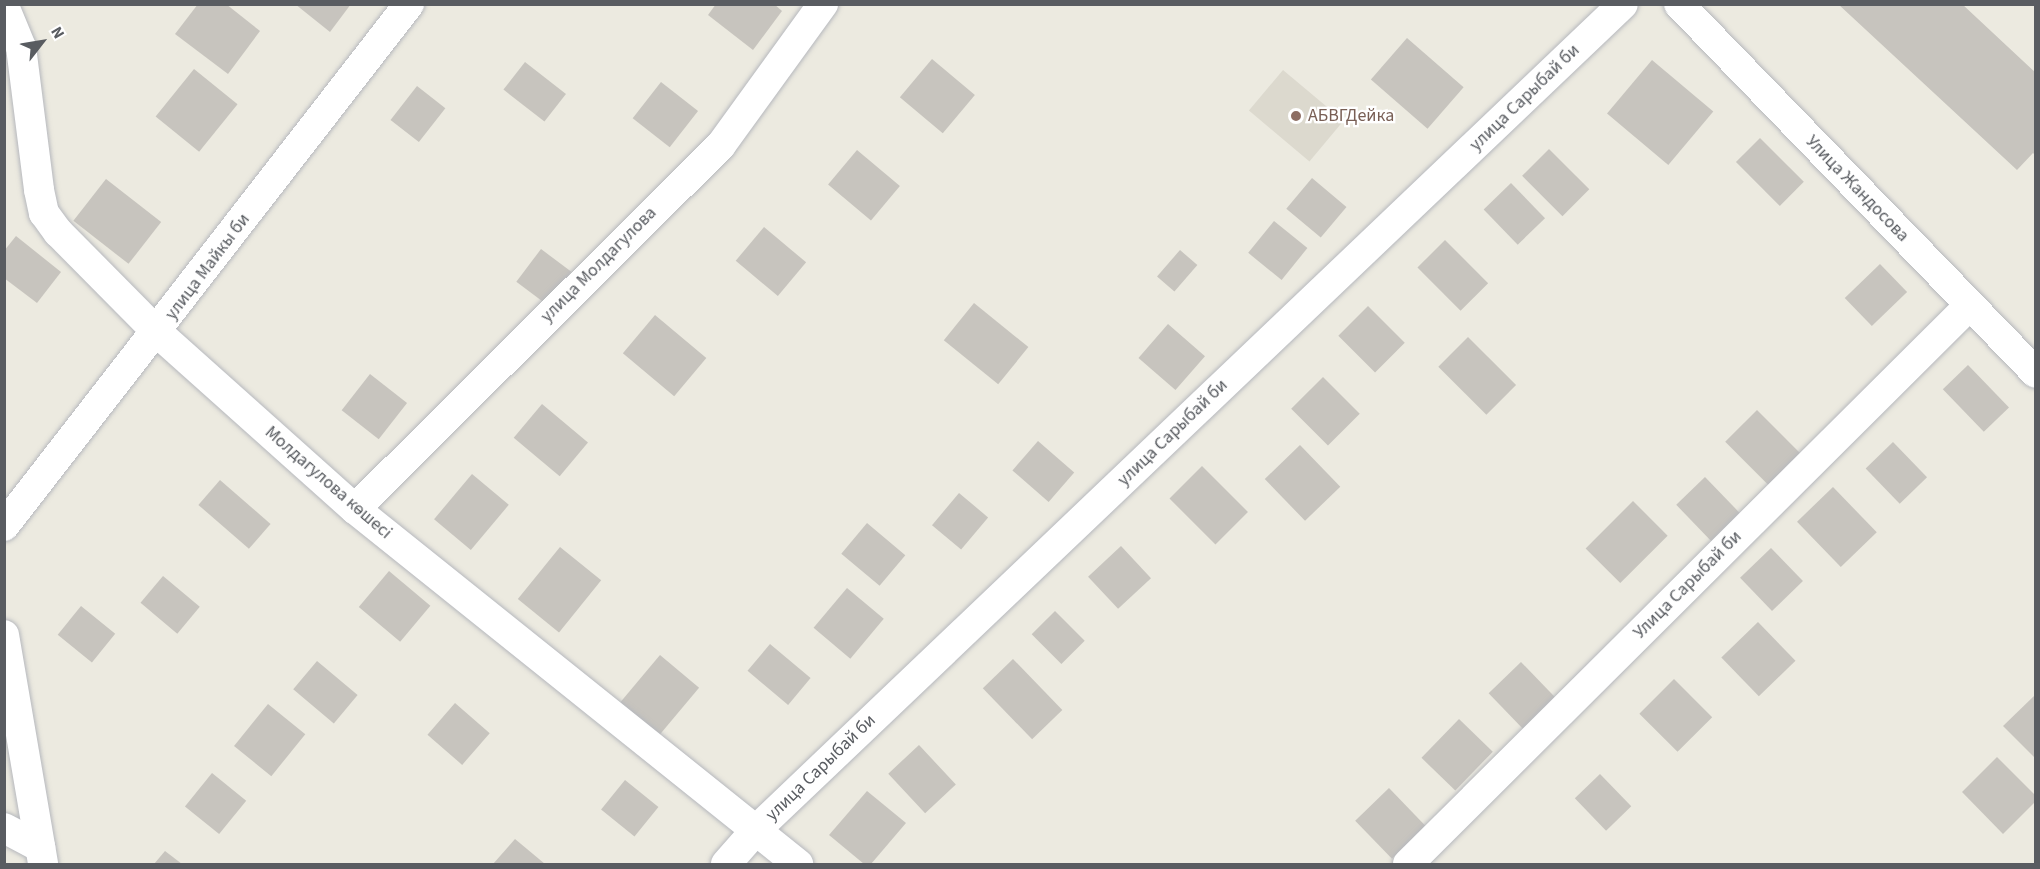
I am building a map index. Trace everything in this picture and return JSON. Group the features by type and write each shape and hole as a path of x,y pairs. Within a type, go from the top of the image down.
{"street":[{"name":"улица Майкы би","path":"4,526 158,333 409,4"},
{"name":"улица Молдагулова","path":"355,509 721,145 823,4"},
{"name":"улица Сарыбай би","path":"726,864 756,830 1623,4"},
{"name":"Улица Жандосова","path":"1679,4 2036,373"},
{"name":"Молдагулова көшесі","path":"4,6 21,47 44,213 58,232 158,333 355,509 798,864"},
{"name":"Улица Сарыбай би","path":"1408,864 1969,306"},
{"path":"4,635 42,856"},
{"path":"4,828 42,856"}],"shaded area":[{"name":"АБВГДейка","path":"1283,70 1344,121 1309,161 1249,111"}],"building":[{"path":"198,4 226,4 260,31 228,74 175,34"},
{"path":"295,4 351,4 330,32"},
{"path":"716,4 774,4 782,11 753,50 708,15"},
{"path":"1838,4 1962,4 2036,73 2036,156 2033,153 2017,170"},
{"path":"1407,38 1464,87 1428,129 1371,80"},
{"path":"932,59 975,95 943,133 900,97"},
{"path":"1652,60 1713,111 1668,165 1607,114"},
{"path":"525,62 566,94 544,122 503,90"},
{"path":"194,69 238,104 199,152 156,116"},
{"path":"661,82 698,111 670,147 633,118"},
{"path":"417,86 445,108 419,142 391,120"},
{"path":"1760,138 1804,182 1780,206 1736,162"},
{"path":"1549,149 1589,189 1562,216 1522,176"},
{"path":"857,150 900,186 871,220 828,184"},
{"path":"1312,178 1346,207 1321,238 1286,209"},
{"path":"106,179 161,222 129,264 73,221"},
{"path":"1511,183 1545,218 1518,245 1484,209"},
{"path":"1274,221 1307,248 1282,280 1248,253"},
{"path":"764,227 806,262 778,296 736,261"},
{"path":"16,236 61,272 37,303 4,278 4,251"},
{"path":"1445,240 1488,283 1461,311 1417,268"},
{"path":"541,249 571,272 547,305 516,282"},
{"path":"1180,250 1197,265 1174,292 1157,276"},
{"path":"1880,264 1907,292 1872,326 1845,298"},
{"path":"974,303 1028,347 998,384 944,340"},
{"path":"1368,306 1405,343 1375,372 1338,336"},
{"path":"655,315 706,358 674,396 623,353"},
{"path":"1168,324 1205,356 1175,390 1138,358"},
{"path":"1468,337 1516,385 1486,415 1438,367"},
{"path":"1968,365 2009,407 1984,432 1943,389"},
{"path":"370,374 407,403 379,439 342,410"},
{"path":"1323,377 1360,414 1328,446 1291,409"},
{"path":"542,404 588,443 560,476 514,438"},
{"path":"1757,410 1804,457 1772,488 1725,442"},
{"path":"1038,441 1074,472 1049,502 1012,470"},
{"path":"1893,442 1927,477 1900,504 1866,468"},
{"path":"1300,445 1340,487 1305,521 1265,479"},
{"path":"1202,466 1248,512 1215,544 1169,499"},
{"path":"472,474 509,505 471,550 434,519"},
{"path":"1705,477 1742,515 1713,543 1676,505"},
{"path":"220,480 271,524 249,549 198,505"},
{"path":"1833,487 1877,532 1841,567 1797,522"},
{"path":"959,493 988,517 961,550 932,525"},
{"path":"1633,501 1668,536 1620,583 1586,548"},
{"path":"867,523 905,555 880,586 841,554"},
{"path":"1121,546 1151,578 1118,609 1088,577"},
{"path":"560,547 601,580 559,632 518,599"},
{"path":"1771,548 1803,581 1772,611 1740,578"},
{"path":"389,571 430,606 400,642 359,607"},
{"path":"163,576 200,607 177,634 141,603"},
{"path":"847,588 884,619 850,659 814,628"},
{"path":"81,606 115,634 92,662 58,635"},
{"path":"1055,611 1085,641 1061,664 1032,634"},
{"path":"1758,622 1796,661 1759,696 1721,657"},
{"path":"770,644 811,678 788,705 748,671"},
{"path":"660,655 699,688 659,735 620,702"},
{"path":"1013,659 1062,710 1032,739 983,688"},
{"path":"317,661 358,695 334,723 293,689"},
{"path":"1521,662 1560,702 1528,734 1489,693"},
{"path":"1674,679 1712,717 1678,752 1639,714"},
{"path":"2036,694 2036,759 2003,726"},
{"path":"455,703 490,733 462,765 427,735"},
{"path":"268,704 305,734 271,776 234,746"},
{"path":"1459,719 1493,752 1455,790 1421,758"},
{"path":"919,745 956,784 925,813 888,774"},
{"path":"1997,757 2036,796 2036,801 2003,834 1962,792"},
{"path":"212,773 246,801 219,834 185,806"},
{"path":"1600,774 1631,806 1606,831 1575,798"},
{"path":"625,780 658,807 635,837 601,810"},
{"path":"1389,788 1426,826 1392,859 1355,821"},
{"path":"867,791 906,823 871,864 864,864 829,835"},
{"path":"515,839 545,864 493,864"},
{"path":"165,851 182,864 154,864"}],"place":[{"name":"АБВГДейка","path":"1296,116"}]}
